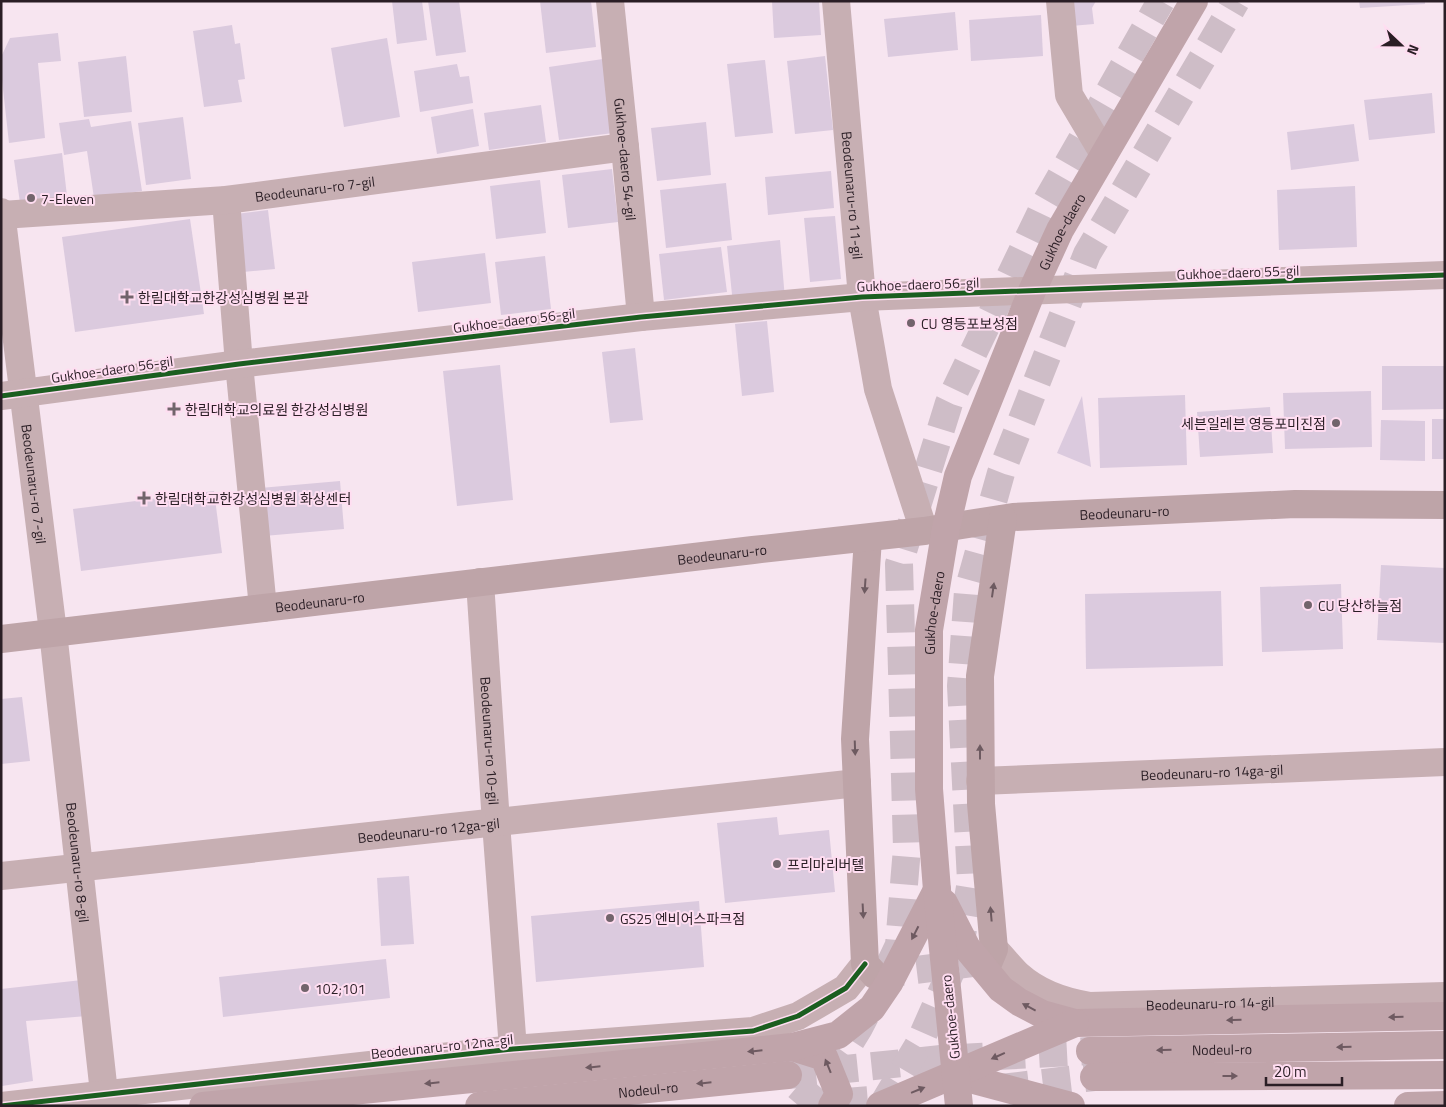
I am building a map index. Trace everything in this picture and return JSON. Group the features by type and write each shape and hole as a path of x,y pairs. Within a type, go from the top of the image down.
{"main road":[{"name":"Gukhoe-daero","path":"959,1106 929,789 929,630 935,530 1032,291 1060,230 1194,1"},
{"name":"Beodeunaru-ro","path":"1,639 935,530 1012,516 1296,504 1445,505"},
{"path":"991,955 980,781 980,676 1003,518"},
{"path":"868,538 855,739 856,783 870,969"},
{"path":"938,890 967,948 1001,989 1019,1002 1042,1014 1075,1023 1445,1016"},
{"path":"203,1106 792,1047 838,1035 872,1008 889,983 938,890"},
{"path":"880,1106 1075,1023"},
{"name":"Nodeul-ro","path":"1445,1045 1092,1064 1445,1075"},
{"path":"792,1047 824,1057 839,1094 832,1106"},
{"name":"Nodeul-ro","path":"480,1106 788,1075"},
{"path":"956,1075 1071,1106"},
{"path":"1408,1106 1445,1105"}],"street":[{"name":"Gukhoe-daero 54-gil","path":"610,1 641,317"},
{"name":"Beodeunaru-ro 11-gil","path":"836,1 862,297 878,389 935,530"},
{"path":"1060,1 1069,95 1104,154"},
{"name":"Beodeunaru-ro 7-gil","path":"53,632 12,394 2,213 226,200 625,147"},
{"path":"226,200 239,364 263,608"},
{"name":"Gukhoe-daero 55-gil","path":"1032,291 1445,276"},
{"name":"Gukhoe-daero 56-gil","path":"12,394 239,364 641,317 862,297 1032,291"},
{"name":"Beodeunaru-ro 10-gil","path":"480,582 513,1049"},
{"name":"Beodeunaru-ro 8-gil","path":"53,632 104,1094"},
{"name":"Beodeunaru-ro 14ga-gil","path":"980,781 1445,762"},
{"name":"Beodeunaru-ro 12ga-gil","path":"1,876 496,824 856,783"},
{"name":"Beodeunaru-ro 14-gil","path":"991,955 1044,992 1069,1002 1090,1006 1445,996"},
{"name":"Beodeunaru-ro 12na-gil","path":"2,1106 513,1049 753,1031 798,1016 846,988 870,969"}],"building":[{"path":"392,1 422,1 427,40 397,44"},
{"path":"428,1 459,1 466,52 436,56"},
{"path":"540,1 591,1 596,47 546,53"},
{"path":"772,1 819,1 821,35 774,38"},
{"path":"1069,1 1096,1 1092,8 1094,24 1071,26"},
{"path":"1359,1 1425,1 1425,4 1360,8"},
{"path":"955,12 958,50 888,57 884,19"},
{"path":"1041,15 1043,56 971,61 969,20"},
{"path":"232,25 235,44 240,43 245,79 238,80 242,102 204,107 193,31"},
{"path":"58,33 61,61 38,63 45,138 9,143 1,57 10,38"},
{"path":"387,38 400,117 344,127 331,48"},
{"path":"126,56 132,112 84,117 78,62"},
{"path":"825,56 833,130 795,134 787,61"},
{"path":"603,59 613,133 559,140 549,67"},
{"path":"765,60 773,133 735,137 727,64"},
{"path":"457,64 460,77 469,76 473,103 420,112 414,71"},
{"path":"1432,93 1435,133 1369,140 1364,100"},
{"path":"541,105 546,142 489,150 484,113"},
{"path":"473,109 479,146 437,154 431,117"},
{"path":"183,117 191,179 146,185 138,123"},
{"path":"89,119 91,127 131,121 142,191 94,198 87,151 64,155 59,123"},
{"path":"706,122 711,175 657,181 651,128"},
{"path":"1354,124 1359,161 1291,170 1287,132"},
{"path":"62,153 67,196 20,203 14,160"},
{"path":"612,169 618,222 568,228 562,175"},
{"path":"831,171 834,208 768,215 765,177"},
{"path":"540,180 546,233 496,239 490,186"},
{"path":"726,183 732,240 666,248 660,190"},
{"path":"1355,186 1357,247 1279,250 1277,190"},
{"path":"268,210 275,269 243,272 236,214"},
{"path":"835,216 841,279 810,282 804,218"},
{"path":"190,219 204,314 75,332 62,237"},
{"path":"780,240 785,299 733,304 727,246"},
{"path":"721,247 727,292 664,300 659,254"},
{"path":"485,253 491,303 418,312 412,262"},
{"path":"545,256 551,309 501,315 495,262"},
{"path":"767,321 774,392 742,396 735,324"},
{"path":"635,348 643,420 610,423 602,352"},
{"path":"500,365 513,500 457,506 443,371"},
{"path":"1382,366 1445,366 1445,409 1382,410"},
{"path":"1371,391 1372,447 1285,449 1283,393"},
{"path":"1185,395 1187,465 1100,468 1098,398"},
{"path":"1082,396 1091,467 1057,453"},
{"path":"1270,407 1273,453 1200,457 1197,412"},
{"path":"1432,419 1445,419 1445,459 1432,459"},
{"path":"1381,420 1425,421 1425,461 1380,460"},
{"path":"340,481 344,529 264,536 260,488"},
{"path":"214,491 222,553 81,571 73,509"},
{"path":"1381,565 1445,568 1445,643 1377,640"},
{"path":"1341,584 1343,649 1262,652 1260,587"},
{"path":"1221,591 1223,666 1086,669 1085,594"},
{"path":"22,697 30,761 1,764 1,699"},
{"name":"프리마리버텔","path":"777,817 779,835 829,830 835,892 725,903 717,823"},
{"name":"102;101","path":"409,876 414,944 381,946 377,878"},
{"path":"699,901 704,967 536,982 531,916"},
{"name":"102;101","path":"386,959 390,998 223,1017 219,977"},
{"path":"82,980 87,1016 26,1021 33,1081 2,1086 1,989"}],"tunnel":[{"path":"889,966 899,945 907,848 899,564 949,403 1045,204 1161,1"},
{"path":"882,1106 919,1044 959,953 971,881 961,686 968,591 1001,473 1087,254 1236,1"},
{"path":"875,975 989,961"},
{"path":"799,1106 845,1050 866,1014"},
{"path":"788,1075 941,1059 1090,1051"},
{"path":"1001,1088 1094,1077"},
{"path":"798,1106 906,1097"}],"cycle path":[{"path":"1,396 239,364 641,317 862,297 1445,275"},
{"path":"1,1106 513,1049 753,1031 798,1016 846,988 865,964"}],"place":[{"name":"7-Eleven","path":"31,198"},
{"name":"한림대학교한강성심병원 본관","path":"127,297"},
{"name":"CU 영등포보성점","path":"911,323"},
{"name":"한림대학교의료원 한강성심병원","path":"174,409"},
{"name":"세븐일레븐 영등포미진점","path":"1336,423"},
{"name":"한림대학교한강성심병원 화상센터","path":"144,498"},
{"name":"CU 당산하늘점","path":"1308,605"},
{"name":"프리마리버텔","path":"777,864"},
{"name":"GS25 엔비어스파크점","path":"610,918"},
{"name":"102;101","path":"305,988"}]}
